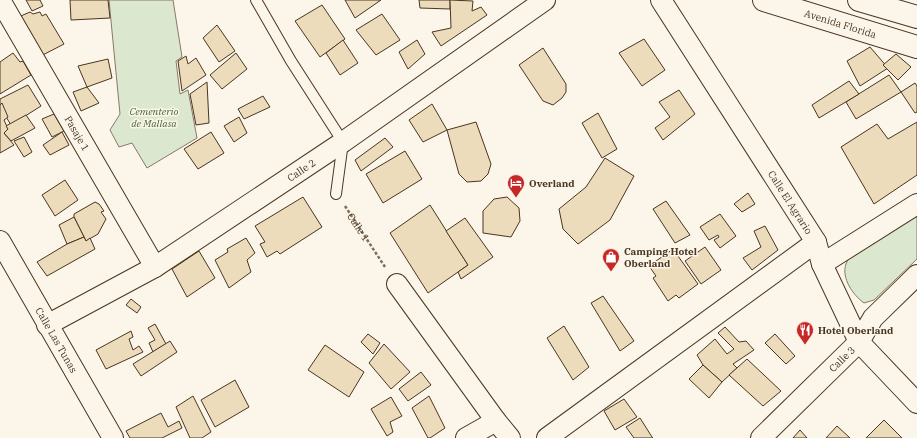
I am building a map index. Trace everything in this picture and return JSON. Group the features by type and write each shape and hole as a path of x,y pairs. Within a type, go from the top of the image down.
{"main road":[{"name":"Avenida Florida","path":"764,0 917,47"},
{"path":"859,0 917,17"}],"street":[{"name":"Pasaje 1","path":"0,0 155,267"},
{"name":"Calle 2","path":"47,325 155,267 343,142 545,0"},
{"name":"Calle El Agrario","path":"661,0 816,242 822,264 859,342 917,403"},
{"path":"822,264 917,204"},
{"name":"Calle Las Tunas","path":"0,241 113,438"},
{"path":"547,438 816,242"},
{"name":"Calle 3","path":"761,438 859,342 873,318 917,275"},
{"path":"397,284 496,421 510,438"},
{"path":"466,438 496,421"}],"lane":[{"path":"256,0 291,61 343,142 336,194"}],"path":[{"name":"Calle 1","path":"336,194 397,284"}],"green space":[{"name":"Cementerio de Mallasa","path":"109,0 173,0 182,57 176,61 180,94 188,90 197,138 147,168 132,143 119,147 110,130 120,114"},
{"path":"917,213 917,259 874,300 864,303 856,296 849,286 845,275 847,261 853,253"}],"building":[{"path":"26,0 40,0 43,6 32,11"},
{"path":"70,0 108,0 110,18 71,20"},
{"path":"345,0 381,0 355,18"},
{"path":"419,0 450,0 450,9 420,8"},
{"path":"450,0 473,1 472,11 481,7 487,15 441,46 432,32 451,28"},
{"path":"322,5 345,39 320,57 295,21"},
{"path":"30,12 33,14 40,12 42,16 46,14 64,44 37,58 14,19"},
{"path":"382,14 400,40 376,55 356,30"},
{"path":"217,25 235,51 219,62 203,38"},
{"path":"644,39 665,70 642,86 619,53"},
{"path":"343,40 358,63 340,75 326,53"},
{"path":"417,40 425,54 408,69 399,52"},
{"path":"870,47 888,68 860,86 847,61"},
{"path":"543,48 566,84 566,92 562,98 553,105 543,101 519,65"},
{"path":"13,53 20,62 23,61 31,75 0,94 0,62"},
{"path":"236,53 247,69 222,89 210,75"},
{"path":"896,54 911,67 898,80 883,65"},
{"path":"186,56 188,64 196,58 206,75 182,91 178,61"},
{"path":"108,59 112,78 87,87 78,66"},
{"path":"889,75 901,92 856,119 846,102"},
{"path":"849,81 859,94 819,118 812,105"},
{"path":"207,82 209,123 196,125 190,94"},
{"path":"915,83 917,86 917,112 915,113 901,92"},
{"path":"28,85 41,106 11,125 0,107 0,99"},
{"path":"87,87 99,103 81,111 73,92"},
{"path":"679,90 695,114 663,140 655,128 670,117 659,102"},
{"path":"263,96 270,107 244,119 238,109"},
{"path":"2,103 8,117 4,120 8,129 4,133 14,145 0,153 0,105"},
{"path":"432,104 447,130 423,142 409,120"},
{"path":"598,113 617,149 602,158 582,123"},
{"path":"54,114 64,131 52,137 42,119"},
{"path":"26,115 35,128 11,141 4,133 8,129 6,126"},
{"path":"239,117 247,133 234,142 224,126"},
{"path":"476,122 491,164 488,174 481,181 467,182 459,174 447,130"},
{"path":"917,122 917,175 874,204 841,147 877,124 888,139"},
{"path":"62,132 69,145 50,155 43,145"},
{"path":"211,132 224,153 198,169 184,149"},
{"path":"24,137 32,152 24,157 14,141"},
{"path":"385,138 393,147 361,171 355,160"},
{"path":"405,151 422,179 383,203 366,174"},
{"path":"605,158 634,176 610,220 578,244 563,229 559,209 586,187"},
{"path":"65,180 78,200 55,216 42,195"},
{"path":"748,193 755,204 742,212 734,204"},
{"path":"303,197 322,227 280,254 277,251 267,257 260,244 265,242 255,226"},
{"path":"507,197 519,208 520,221 511,237 483,233 483,211 494,199"},
{"path":"666,201 690,235 675,243 653,209"},
{"path":"95,202 99,204 104,211 101,212 106,219 98,234 86,241 74,217 74,214"},
{"path":"430,205 468,265 428,293 390,233"},
{"path":"720,214 736,236 720,248 714,240 719,237 718,235 709,240 700,227"},
{"path":"74,217 84,237 67,244 59,225"},
{"path":"465,218 493,257 461,279 458,272 468,265 446,231"},
{"path":"765,226 778,250 752,270 743,258 761,247 754,231"},
{"path":"84,237 86,241 90,238 95,249 47,276 37,262 67,244"},
{"path":"246,238 255,253 247,260 251,272 229,288 215,260 228,252 227,249"},
{"path":"705,247 721,270 701,284 685,261"},
{"path":"673,249 698,284 679,298 676,295 668,301 653,278 656,276 649,266"},
{"path":"199,251 215,278 187,297 172,269"},
{"path":"603,296 634,341 620,351 591,303"},
{"path":"131,299 141,307 137,313 126,305"},
{"path":"155,324 166,344 153,352 149,343 155,340 148,328"},
{"path":"564,326 589,367 573,380 547,338"},
{"path":"725,327 739,342 746,341 754,350 733,364 737,368 722,382 703,365 697,355 715,339 727,354 734,349 718,333"},
{"path":"131,331 133,337 129,339 133,350 139,346 143,352 106,369 96,350"},
{"path":"368,334 380,343 373,354 361,342"},
{"path":"775,334 795,356 786,364 765,343"},
{"path":"170,341 177,352 141,376 133,364"},
{"path":"384,344 410,372 391,389 369,363"},
{"path":"325,345 364,372 349,397 308,370"},
{"path":"747,359 781,391 763,406 729,375"},
{"path":"703,365 722,382 709,398 689,379"},
{"path":"421,372 431,385 408,401 399,389"},
{"path":"235,380 249,407 215,427 201,400"},
{"path":"193,396 211,432 202,438 190,438 176,407"},
{"path":"429,396 445,428 428,438 412,408"},
{"path":"391,397 402,416 390,422 393,432 387,436 371,409"},
{"path":"624,399 637,417 615,430 604,411"},
{"path":"161,413 168,427 179,421 182,428 162,438 130,438 126,431"},
{"path":"640,418 653,438 634,438 626,427"},
{"path":"884,420 902,438 866,438"},
{"path":"837,426 850,438 826,438"},
{"path":"800,430 807,438 793,438"}],"place":[{"name":"Overland","path":"516,198"},
{"name":"Camping Hotel Oberland","path":"611,272"},
{"name":"Hotel Oberland","path":"805,345"}]}
